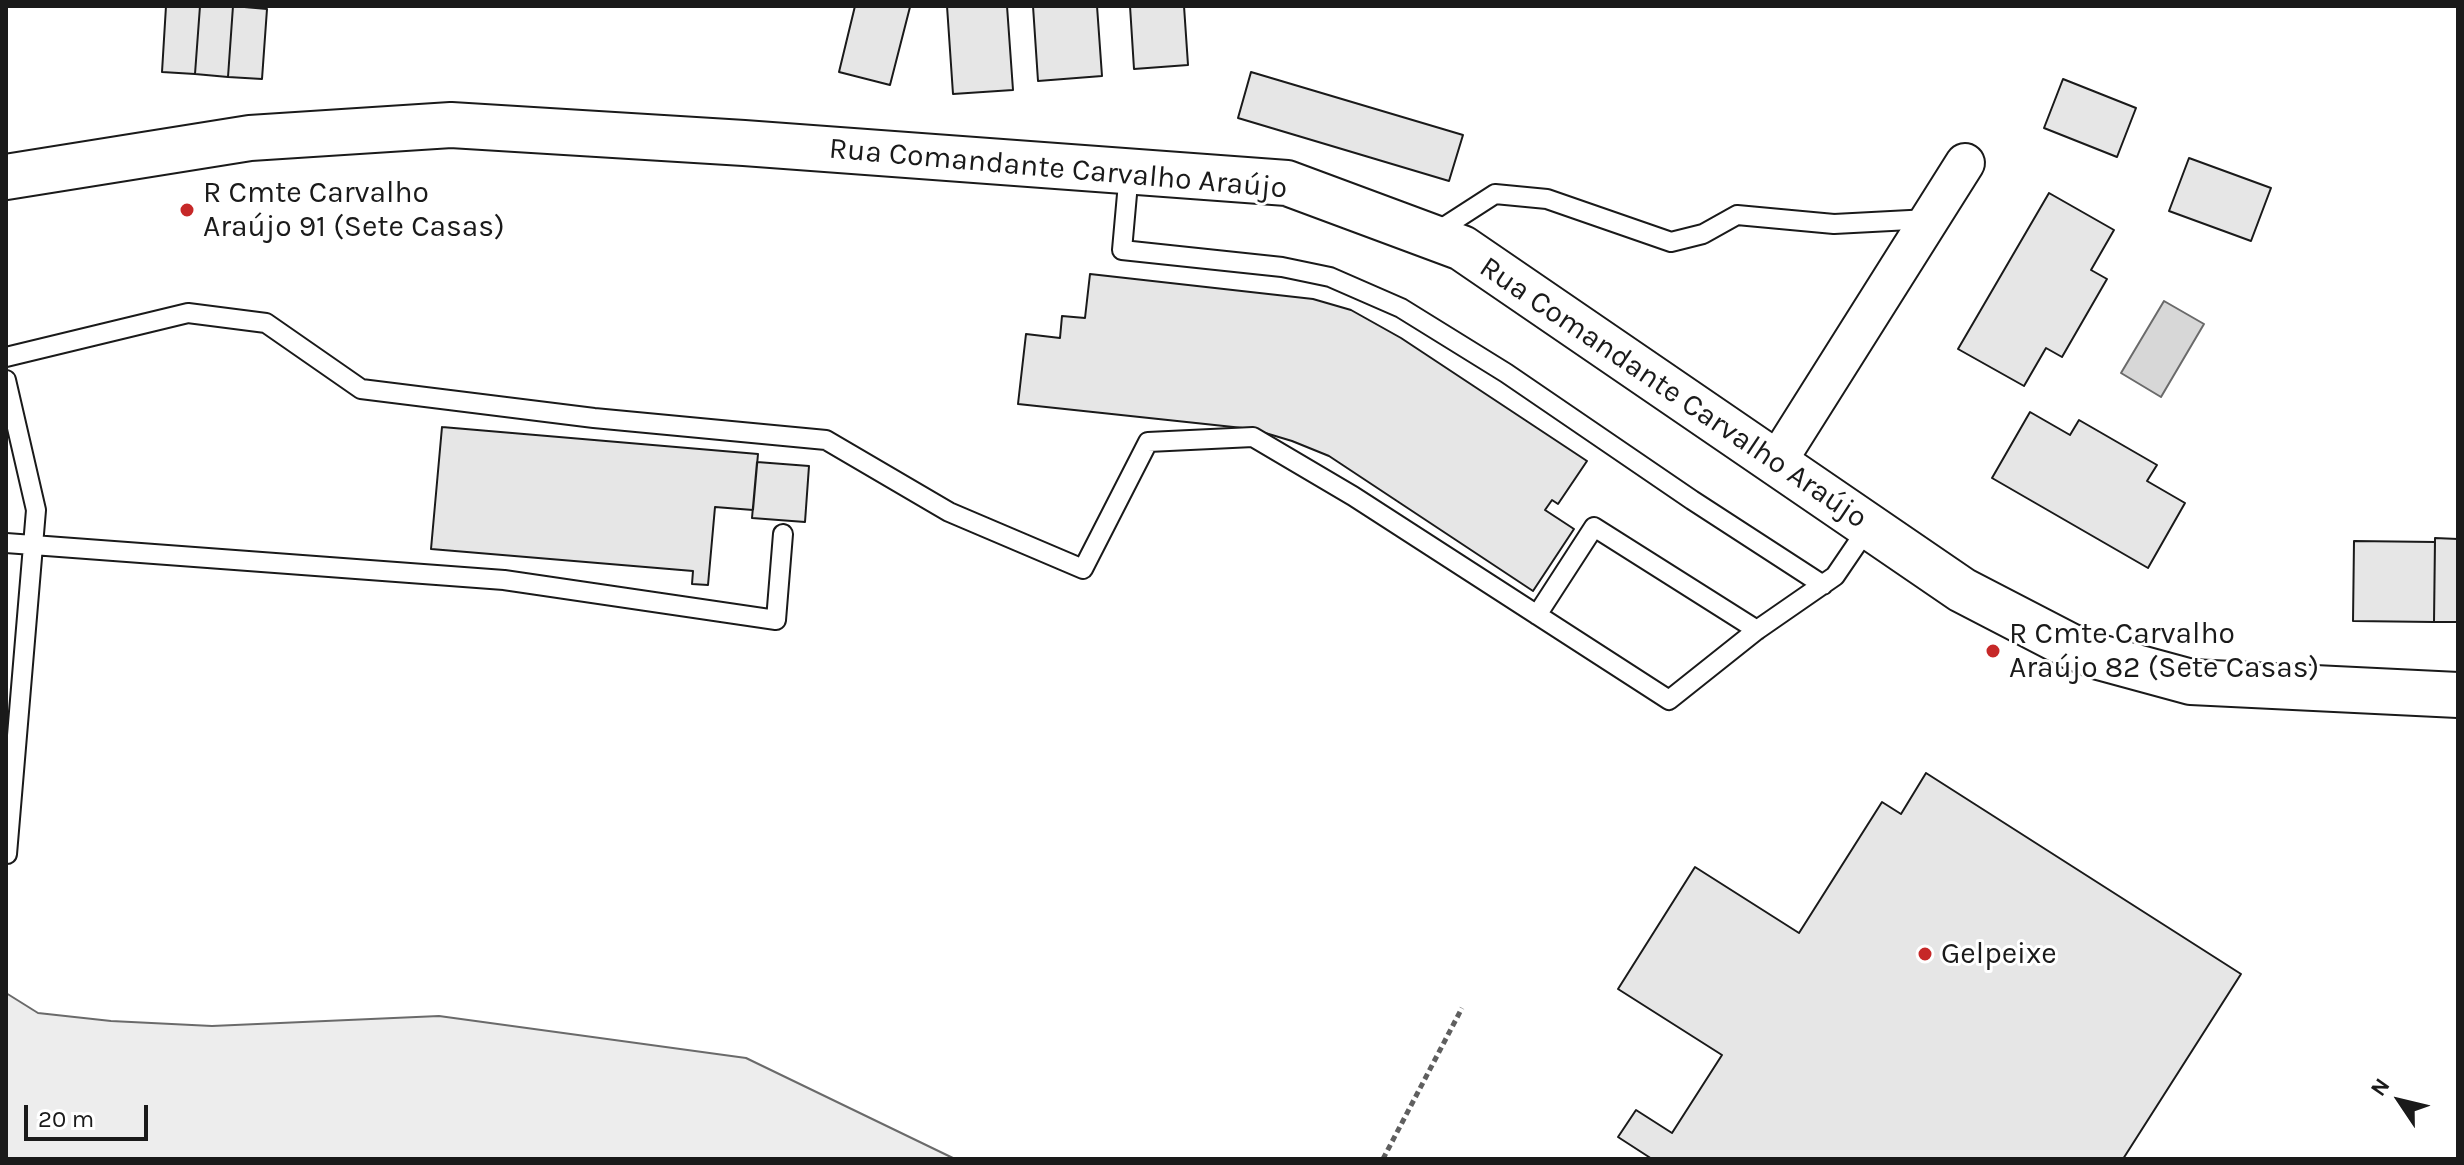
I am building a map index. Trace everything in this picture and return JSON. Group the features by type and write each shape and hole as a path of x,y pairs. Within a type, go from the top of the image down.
{"main road":[{"name":"Rua Comandante Carvalho Araújo","path":"6,177 250,138 451,125 1287,183 1462,248 1962,590 2070,646 2191,682 2458,695"}],"street":[{"path":"1776,463 1965,163"}],"lane":[{"path":"1129,172 1122,250 1282,267 1330,277 1401,308 1506,373 1823,585"},
{"path":"1429,236 1495,194 1547,199 1671,242 1703,234 1737,215 1834,224 1929,219"},
{"path":"6,357 188,313 266,323 361,389 594,418 826,440 949,512 1083,569 1148,442 1253,437 1353,496 1669,700 1757,630 1835,576 1869,526"},
{"path":"6,380 36,510 7,854"},
{"path":"1537,615 1594,527 1757,630"},
{"path":"6,543 504,580 776,620 783,534"}],"path":[{"path":"1383,1159 1462,1008"}],"shaded area":[{"path":"2164,301 2204,324 2161,397 2121,373"},
{"path":"6,993 38,1013 111,1021 212,1026 439,1016 746,1058 955,1159 6,1159"}],"building":[{"path":"166,6 200,6 195,74 162,72"},
{"path":"200,6 233,6 228,77 195,74"},
{"path":"233,6 267,9 262,79 228,77"},
{"path":"855,6 910,7 890,85 839,72"},
{"path":"947,6 1007,6 1013,90 953,94"},
{"path":"1033,6 1097,6 1102,76 1038,81"},
{"path":"1130,6 1184,6 1188,65 1134,69"},
{"path":"1251,72 1463,135 1449,181 1238,118"},
{"path":"2063,79 2136,108 2117,157 2044,128"},
{"path":"2189,158 2271,188 2251,241 2169,211"},
{"path":"2049,193 2114,230 2091,270 2107,279 2062,357 2046,348 2024,386 1958,349"},
{"path":"1090,274 1313,299 1351,310 1401,338 1587,461 1558,504 1552,500 1545,510 1574,529 1533,591 1329,456 1292,441 1252,429 1018,404 1026,334 1060,338 1062,316 1085,318"},
{"path":"2030,412 2070,435 2079,420 2157,465 2147,481 2185,503 2148,568 1992,478"},
{"path":"442,427 758,454 753,510 715,507 708,585 692,584 693,571 431,549"},
{"path":"757,462 809,466 805,522 752,518"},
{"path":"2435,538 2458,539 2458,622 2434,622"},
{"path":"2354,541 2435,542 2434,622 2353,621"},
{"name":"Gelpeixe","path":"1926,773 2241,974 2123,1159 1652,1159 1618,1137 1636,1110 1672,1133 1722,1055 1618,989 1695,867 1799,933 1882,802 1901,814"}],"place":[{"name":"R Cmte Carvalho Araújo 91 (Sete Casas)","path":"187,210"},
{"name":"R Cmte Carvalho Araújo 82 (Sete Casas)","path":"1993,651"},
{"name":"Gelpeixe","path":"1925,954"}]}
